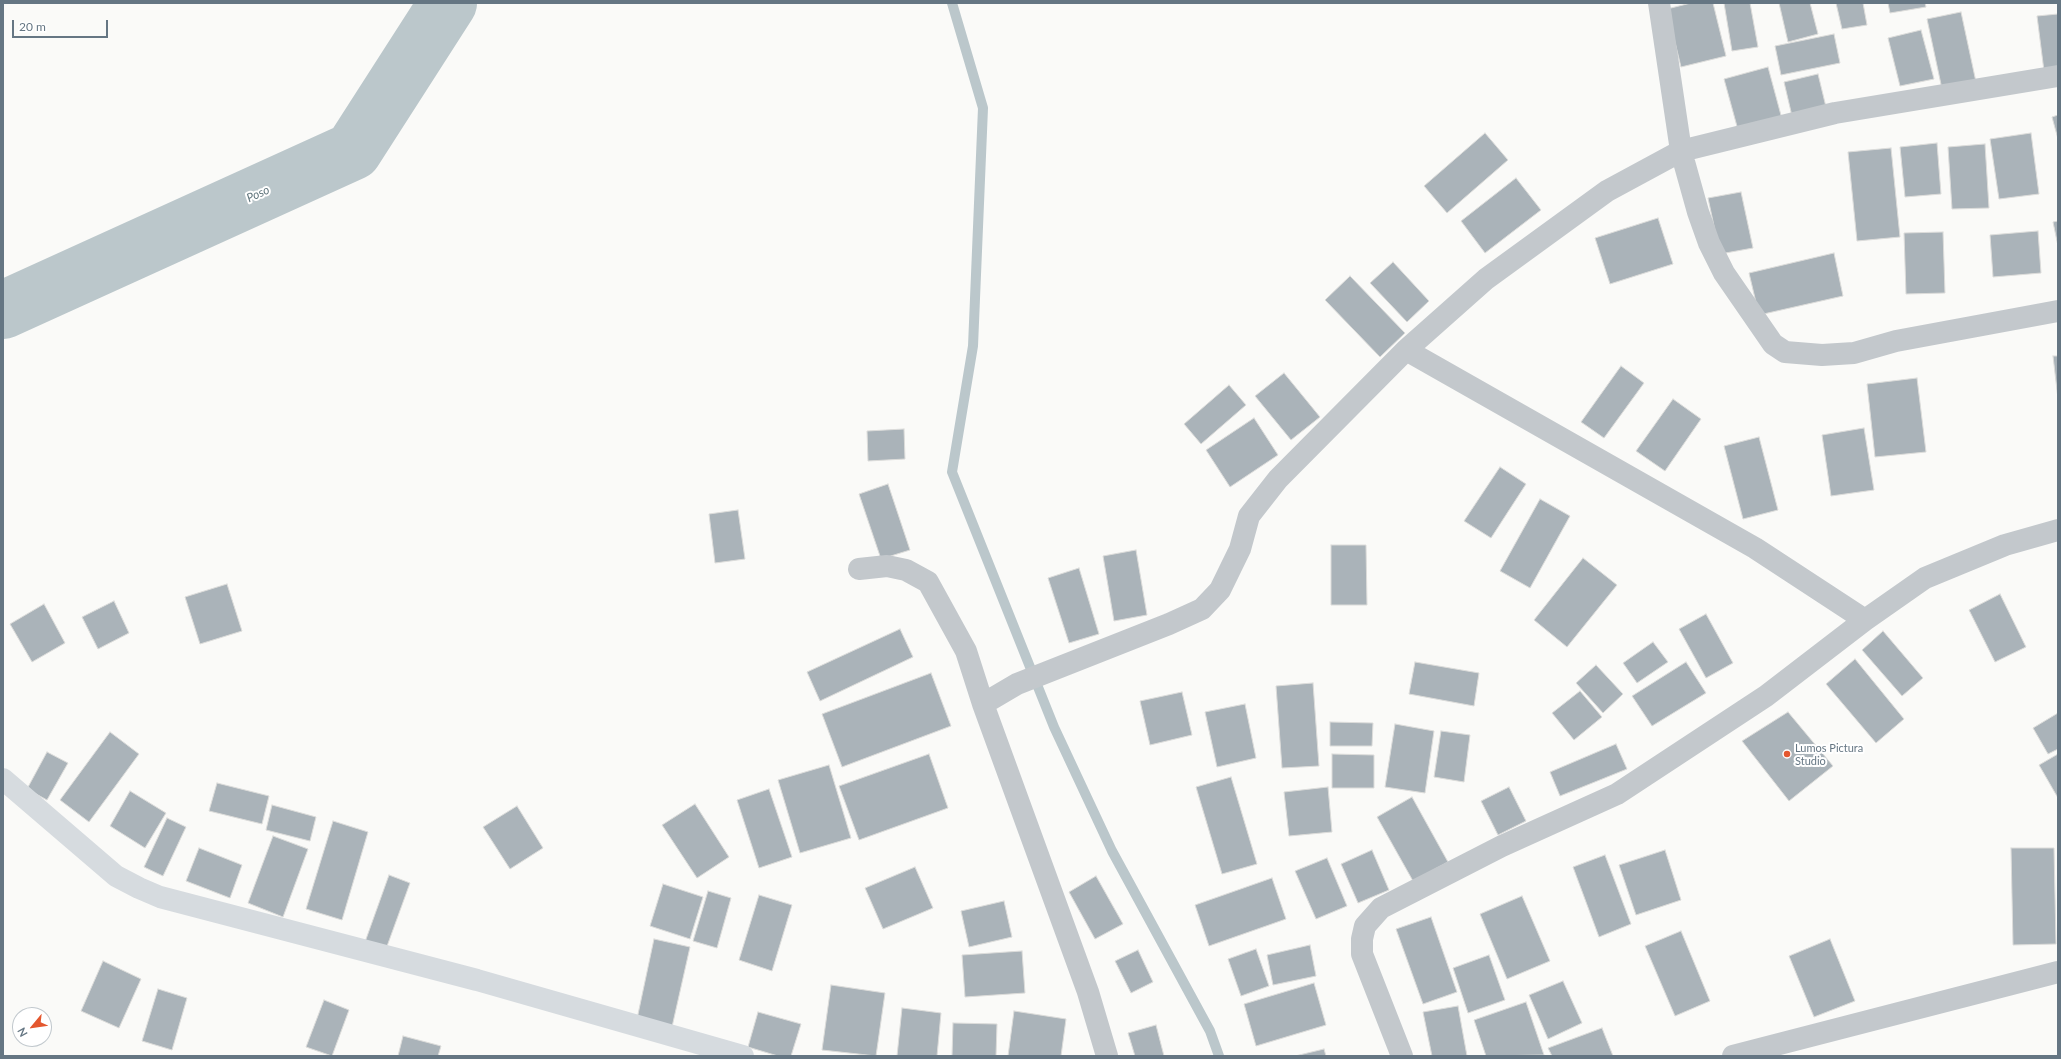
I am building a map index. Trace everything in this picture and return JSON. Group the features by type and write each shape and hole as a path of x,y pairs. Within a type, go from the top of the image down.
{"street":[{"path":"1659,3 1681,151 1698,212 1709,243 1724,273 1773,344 1785,352 1822,355 1854,354 1896,340 2058,311"},
{"path":"983,704 1017,684 1202,609 1220,590 1240,549 1249,516 1278,479 1406,350 1486,278 1607,190 1681,151 1835,113 2058,76"},
{"path":"1406,350 1755,548 1865,620"},
{"path":"1402,1056 1362,954 1362,939 1365,926 1381,908 1502,846 1617,794 1766,696 1865,620 1925,578 2006,546 2058,530"},
{"path":"859,569 887,566 906,570 928,582 966,651 983,704 1088,992 1107,1056"},
{"path":"3,779 116,876 160,897 477,980 743,1056"},
{"path":"1733,1056 2058,972"}],"building":[{"path":"1691,3 1713,3 1726,56 1681,67 1667,9"},
{"path":"1724,3 1750,3 1758,47 1732,51"},
{"path":"1779,3 1810,3 1818,34 1788,42"},
{"path":"1836,3 1863,3 1867,25 1842,29"},
{"path":"1888,3 1925,3 1926,7 1890,13"},
{"path":"1961,12 1976,82 1942,89 1927,19"},
{"path":"2058,14 2058,69 2044,71 2037,16"},
{"path":"1921,30 1934,79 1900,86 1888,38"},
{"path":"1834,34 1840,63 1781,75 1775,46"},
{"path":"1768,67 1782,119 1738,130 1724,79"},
{"path":"1818,74 1826,107 1792,116 1784,82"},
{"path":"2058,115 2058,139 2052,117"},
{"path":"1485,133 1508,160 1447,213 1424,186"},
{"path":"2031,133 2039,194 1999,199 1990,139"},
{"path":"1937,143 1941,194 1905,197 1900,147"},
{"path":"1985,144 1989,208 1952,209 1948,147"},
{"path":"1891,148 1900,237 1857,241 1848,152"},
{"path":"1516,178 1541,210 1485,253 1461,221"},
{"path":"1741,192 1753,248 1720,254 1708,198"},
{"path":"1658,218 1673,264 1610,284 1595,238"},
{"path":"2058,221 2058,246 2053,222"},
{"path":"2038,231 2041,273 1993,277 1990,235"},
{"path":"1943,232 1945,293 1906,294 1904,233"},
{"path":"1834,253 1843,296 1759,315 1749,273"},
{"path":"1393,262 1429,301 1407,322 1370,283"},
{"path":"1350,276 1405,333 1380,357 1325,300"},
{"path":"2053,356 2058,356 2058,399"},
{"path":"1621,366 1644,383 1604,438 1581,422"},
{"path":"1284,373 1320,417 1291,440 1255,396"},
{"path":"1917,378 1926,452 1875,457 1867,384"},
{"path":"1229,385 1246,405 1201,444 1184,424"},
{"path":"1673,399 1701,419 1665,471 1636,451"},
{"path":"1254,418 1278,455 1230,487 1206,450"},
{"path":"1864,428 1874,490 1831,496 1822,435"},
{"path":"904,429 905,459 868,461 867,431"},
{"path":"1759,437 1778,510 1743,519 1724,446"},
{"path":"1500,467 1526,484 1491,538 1464,521"},
{"path":"888,484 910,550 881,559 859,494"},
{"path":"1540,499 1570,516 1530,588 1500,571"},
{"path":"738,510 745,559 715,563 709,514"},
{"path":"1331,545 1366,545 1367,605 1331,605"},
{"path":"1136,550 1147,615 1114,621 1103,556"},
{"path":"1583,558 1617,585 1567,647 1534,620"},
{"path":"1079,568 1099,634 1069,643 1048,578"},
{"path":"227,584 242,631 200,644 185,597"},
{"path":"2000,594 2026,647 1995,662 1969,610"},
{"path":"114,601 129,633 98,649 82,617"},
{"path":"44,604 65,643 32,662 10,624"},
{"path":"1706,614 1733,663 1706,678 1679,629"},
{"path":"900,629 913,657 820,701 807,672"},
{"path":"1883,631 1923,678 1902,696 1862,650"},
{"path":"1653,642 1668,662 1637,683 1623,663"},
{"path":"1855,659 1904,719 1876,743 1826,684"},
{"path":"1415,662 1479,673 1474,706 1409,694"},
{"path":"1686,662 1706,693 1652,726 1632,696"},
{"path":"1596,665 1623,694 1603,713 1576,683"},
{"path":"931,673 951,726 842,767 822,714"},
{"path":"1313,683 1319,766 1282,768 1276,686"},
{"path":"1580,691 1602,717 1574,740 1552,713"},
{"path":"1182,692 1192,735 1150,745 1140,701"},
{"path":"1245,704 1256,758 1217,767 1205,712"},
{"name":"Lumos Pictura Studio","path":"1788,712 1833,766 1789,801 1742,741"},
{"path":"2058,713 2058,749 2048,754 2033,728"},
{"path":"1330,722 1373,723 1372,746 1330,746"},
{"path":"1395,724 1434,731 1425,793 1385,787"},
{"path":"1441,731 1470,735 1464,782 1434,777"},
{"path":"110,732 139,754 89,822 60,800"},
{"path":"1616,744 1627,769 1560,796 1550,772"},
{"path":"47,752 68,763 47,800 27,789"},
{"path":"929,754 948,808 859,840 839,786"},
{"path":"1332,754 1374,755 1374,788 1332,788"},
{"path":"2058,754 2058,798 2039,765"},
{"path":"829,765 851,838 800,853 778,780"},
{"path":"1231,777 1257,864 1222,874 1196,787"},
{"path":"217,783 269,796 262,824 209,811"},
{"path":"1328,787 1332,832 1289,836 1284,792"},
{"path":"1509,787 1526,821 1498,835 1481,801"},
{"path":"769,789 792,857 759,868 737,800"},
{"path":"130,791 166,813 145,848 110,826"},
{"path":"1412,797 1448,862 1413,881 1377,817"},
{"path":"695,804 729,857 697,878 662,825"},
{"path":"272,805 316,817 310,841 266,830"},
{"path":"517,806 543,848 510,869 483,827"},
{"path":"167,818 186,827 163,876 144,867"},
{"path":"333,821 368,832 342,920 306,909"},
{"path":"273,836 308,849 283,917 248,903"},
{"path":"199,848 242,865 230,898 186,881"},
{"path":"2011,848 2054,848 2056,944 2013,945"},
{"path":"1372,850 1389,890 1358,903 1341,864"},
{"path":"1665,850 1681,900 1636,915 1619,865"},
{"path":"1605,855 1631,924 1599,937 1573,867"},
{"path":"1327,858 1347,906 1316,919 1295,871"},
{"path":"915,867 933,908 883,929 865,888"},
{"path":"389,875 410,883 386,949 365,942"},
{"path":"1096,876 1123,924 1095,939 1069,892"},
{"path":"1272,878 1286,919 1209,946 1195,905"},
{"path":"663,884 703,897 690,939 650,926"},
{"path":"708,891 731,898 717,948 693,941"},
{"path":"759,895 792,905 772,971 739,960"},
{"path":"1522,896 1550,961 1507,979 1480,914"},
{"path":"1004,901 1012,937 969,947 961,911"},
{"path":"1431,917 1457,992 1423,1004 1396,929"},
{"path":"1681,931 1710,1001 1675,1016 1645,946"},
{"path":"654,939 690,947 672,1027 637,1019"},
{"path":"1830,939 1855,1001 1814,1017 1789,956"},
{"path":"1310,945 1316,976 1273,985 1267,955"},
{"path":"1256,949 1269,986 1241,996 1228,959"},
{"path":"1138,950 1153,982 1131,993 1115,961"},
{"path":"1022,951 1025,993 965,997 962,955"},
{"path":"1489,955 1505,1000 1468,1013 1453,968"},
{"path":"103,961 141,979 119,1028 81,1011"},
{"path":"1563,981 1582,1023 1548,1039 1529,995"},
{"path":"1314,983 1326,1025 1256,1046 1244,1004"},
{"path":"831,985 885,993 876,1056 822,1050"},
{"path":"158,989 187,998 172,1050 142,1041"},
{"path":"324,1000 349,1010 332,1056 306,1047"},
{"path":"1526,1002 1544,1055 1486,1056 1474,1020"},
{"path":"1458,1006 1467,1056 1432,1056 1423,1012"},
{"path":"902,1008 941,1013 937,1056 897,1056"},
{"path":"1014,1011 1066,1019 1061,1056 1008,1056"},
{"path":"758,1012 801,1024 791,1056 778,1056 748,1047"},
{"path":"953,1023 997,1024 996,1056 952,1056"},
{"path":"1156,1025 1164,1056 1135,1056 1128,1033"},
{"path":"1602,1028 1613,1056 1552,1056 1548,1048"},
{"path":"403,1036 441,1046 438,1056 398,1056"},
{"path":"1324,1049 1326,1056 1295,1056"}],"waterway":[{"name":"Poso","path":"3,310 353,151 448,3"},
{"path":"952,3 983,108 973,346 952,472 1054,727 1112,851 1210,1031 1219,1056"}],"place":[{"name":"Lumos Pictura Studio","path":"1787,754"}]}
